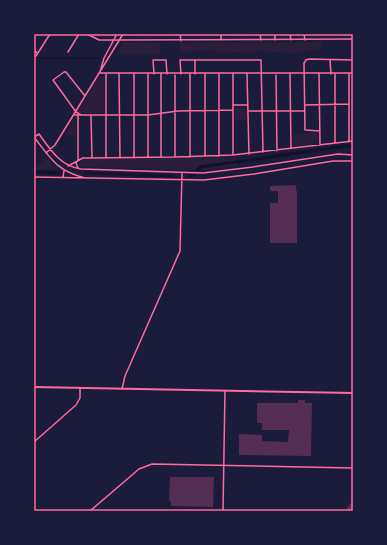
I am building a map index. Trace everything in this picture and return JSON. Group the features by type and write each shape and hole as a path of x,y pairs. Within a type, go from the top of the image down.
{"main road":[{"path":"34,387 353,393"}],"street":[{"path":"36,56 50,34"},
{"path":"68,52 79,34"},
{"path":"87,34 98,40 181,41 353,39"},
{"path":"99,74 102,62 117,34"},
{"path":"46,153 51,150 76,112 123,34"},
{"path":"180,34 181,41"},
{"path":"221,34 221,40"},
{"path":"260,34 261,40"},
{"path":"275,34 276,40"},
{"path":"290,34 291,40"},
{"path":"304,34 305,40"},
{"path":"34,51 38,53"},
{"path":"154,74 153,60 166,60 167,74"},
{"path":"181,74 180,60 261,60 263,152"},
{"path":"195,60 195,74"},
{"path":"320,130 305,130 304,63 306,60 353,60"},
{"path":"330,60 331,74"},
{"path":"81,115 76,112 53,79 66,72 86,96"},
{"path":"99,74 353,73"},
{"path":"106,74 106,158"},
{"path":"119,74 120,158"},
{"path":"134,74 134,158"},
{"path":"148,74 148,158"},
{"path":"161,74 161,157"},
{"path":"175,74 175,157"},
{"path":"190,74 190,157"},
{"path":"204,156 205,74"},
{"path":"219,74 219,156"},
{"path":"233,74 233,155"},
{"path":"248,74 249,154"},
{"path":"276,74 277,151"},
{"path":"290,74 291,149"},
{"path":"319,74 320,145"},
{"path":"335,74 335,143"},
{"path":"349,74 349,141"},
{"path":"305,105 349,104"},
{"path":"233,105 248,105"},
{"path":"74,115 134,116 175,111 233,110"},
{"path":"248,111 305,111"},
{"path":"78,115 78,160 76,163 78,168"},
{"path":"92,116 92,157"},
{"path":"85,178 64,171 55,164 34,137 39,134 58,158 68,166 78,168 182,173 219,172 331,155 353,155"},
{"path":"68,166 78,160 92,157 148,158 219,156 277,151 353,141"},
{"path":"34,177 204,180 333,161 353,161"},
{"path":"63,177 64,171"},
{"path":"122,389 125,376 180,251 182,173"},
{"path":"34,442 76,405 80,398 80,388"},
{"path":"223,511 225,390"},
{"path":"90,511 140,470 146,466 154,464 353,468"}],"shaded area":[{"path":"322,42 322,48 295,54 264,51 216,53 214,50 180,52 179,43 160,44 161,54 117,54 123,43"},
{"path":"99,77 104,77 104,112 78,112"},
{"path":"235,108 247,108 247,120 235,120"},
{"path":"76,118 76,138 66,133"},
{"path":"317,132 318,143 293,146 292,135"},
{"path":"237,157 237,166 208,170 79,166 81,162 86,159"},
{"path":"47,159 56,169 34,169"}],"building":[{"path":"296,185 297,243 270,243 270,203 278,203 278,191 270,191 270,186"},
{"path":"298,400 305,400 305,403 312,403 311,456 239,455 239,434 262,435 262,441 288,442 289,430 262,430 262,423 257,423 257,403 298,403"},
{"path":"170,477 214,477 213,507 171,506 171,501 169,501"},
{"path":"350,503 353,505 353,511 346,511"}],"waterway":[{"path":"34,58 99,58"},
{"path":"197,170 201,167 353,145"},
{"path":"34,172 61,173"},
{"path":"85,173 173,176"},
{"path":"189,176 194,175"}]}
